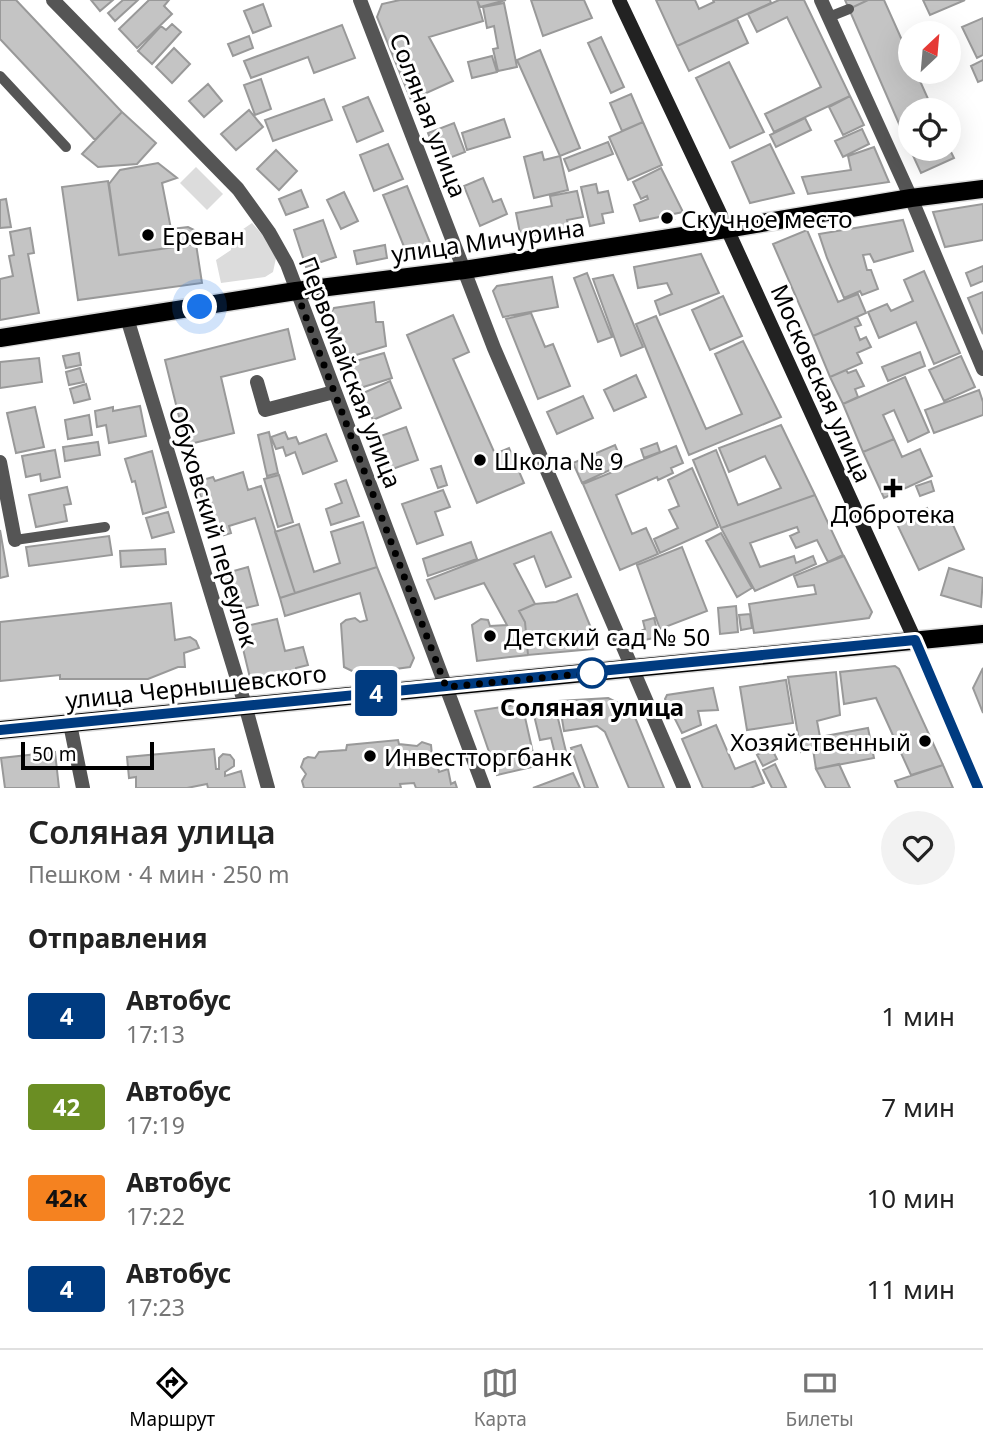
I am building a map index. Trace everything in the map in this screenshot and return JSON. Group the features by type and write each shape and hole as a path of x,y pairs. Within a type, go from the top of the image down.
{"main road":[{"name":"Московская улица","path":"619,0 915,640"},
{"name":"улица Мичурина","path":"0,338 296,291 464,270 911,198 983,189"},
{"name":"улица Чернышевского","path":"0,730 983,634"}],"street":[{"name":"Первомайская улица","path":"54,0 238,189 269,232 287,264 484,788"},
{"name":"Соляная улица","path":"360,0 494,348 684,788"},
{"path":"821,0 911,198 983,369"},
{"name":"Обуховский переулок","path":"127,318 268,788"},
{"path":"257,382 265,411 334,392"},
{"path":"0,462 15,540"},
{"name":"Московская улица","path":"915,640 978,788"},
{"path":"70,724 83,788"}],"lane":[{"path":"829,17 849,9"},
{"path":"0,76 66,147"},
{"path":"15,540 105,527"}],"shaded area":[{"path":"196,167 223,194 207,210 180,183"},
{"path":"252,223 267,240 276,258 273,272 265,277 221,283 216,260 231,250 230,238"}],"building":[{"path":"0,0 16,0 122,112 95,140 0,39"},
{"path":"91,0 113,0 100,11"},
{"path":"123,0 138,0 115,21 108,13"},
{"path":"149,0 169,0 164,6 172,14 137,48 119,29"},
{"path":"400,0 477,0 483,21 429,37 453,81 411,100 377,17 382,4"},
{"path":"477,0 506,0 480,7"},
{"path":"531,0 584,0 592,18 543,36"},
{"path":"656,0 695,0 699,9 714,2 713,0 770,0 771,3 677,46"},
{"path":"779,0 804,0 850,96 774,132 765,114 821,87 787,17 757,32 748,14"},
{"path":"845,0 868,0 849,9"},
{"path":"868,0 884,0 898,31 898,84 921,84 928,98 898,98 898,121 849,9"},
{"path":"923,0 965,0 930,15"},
{"path":"504,3 517,67 498,71 493,49 498,48 494,26 487,28 483,7"},
{"path":"263,4 271,26 253,33 244,11"},
{"path":"983,18 983,55 977,58 962,27"},
{"path":"737,19 748,43 689,71 677,46"},
{"path":"172,24 181,32 152,64 138,51 161,26 166,30"},
{"path":"342,25 355,58 314,73 308,57 251,78 244,61"},
{"path":"249,36 253,48 233,56 228,44"},
{"path":"601,37 624,87 611,93 588,43"},
{"path":"174,48 190,64 172,83 156,67"},
{"path":"540,50 580,148 560,156 517,60"},
{"path":"492,56 497,72 472,78 468,62"},
{"path":"983,60 983,80 978,82 971,66"},
{"path":"729,62 764,132 730,148 696,78"},
{"path":"261,79 271,109 255,115 244,85"},
{"path":"208,84 222,101 204,117 189,101"},
{"path":"631,94 643,122 622,131 610,103"},
{"path":"850,96 864,125 843,135 829,107"},
{"path":"368,97 383,131 357,142 343,107"},
{"path":"324,99 332,120 273,141 265,120"},
{"path":"249,110 263,127 236,150 221,134"},
{"path":"122,112 156,143 137,164 98,167 82,154"},
{"path":"805,118 811,130 776,147 770,135"},
{"path":"504,119 510,137 467,150 462,133"},
{"path":"643,122 662,165 628,180 609,137"},
{"path":"454,123 465,152 439,162 428,133"},
{"path":"862,129 869,144 843,157 835,141"},
{"path":"608,142 613,154 569,171 564,159"},
{"path":"388,144 403,179 374,191 360,155"},
{"path":"770,144 794,193 750,203 732,162"},
{"path":"874,147 889,182 808,194 802,177 851,170 848,156"},
{"path":"276,150 297,171 279,190 257,169"},
{"path":"542,152 544,160 560,156 568,190 534,198 524,157"},
{"path":"916,161 947,161 921,173"},
{"path":"158,163 177,178 162,183 171,229 188,227 194,230 196,244 119,255 109,184 120,170"},
{"path":"661,168 683,212 640,221 634,205 648,199 647,196 641,199 633,182"},
{"path":"483,178 493,202 501,199 507,214 480,226 464,186"},
{"path":"108,181 119,255 196,244 202,283 78,300 62,187"},
{"path":"596,184 598,193 608,191 613,212 602,214 604,223 590,226 581,187"},
{"path":"407,186 433,250 409,259 383,195"},
{"path":"301,190 308,207 286,215 279,199"},
{"path":"577,191 583,217 567,220 569,228 521,238 516,213 552,206 550,196"},
{"path":"344,192 358,221 341,229 327,200"},
{"path":"6,199 11,227 0,228 0,200"},
{"path":"983,204 983,240 945,247 933,212"},
{"name":"Скучное место","path":"672,214 674,219 661,221 660,217"},
{"path":"323,220 336,257 306,267 294,230"},
{"path":"903,220 913,251 874,262 870,254 863,255 867,270 871,270 878,289 862,295 860,291 844,298 819,234"},
{"path":"30,228 34,253 28,254 39,313 0,320 0,279 13,276 9,256 14,255 10,232"},
{"path":"807,230 838,302 858,294 866,313 813,336 773,244"},
{"path":"385,245 387,258 357,264 354,251"},
{"path":"701,254 719,293 660,315 655,301 672,294 667,283 638,288 634,267"},
{"path":"983,266 983,281 971,286 966,273"},
{"path":"924,271 960,353 934,364 916,322 879,338 868,312 887,304 891,311 913,301 904,280"},
{"path":"587,273 612,337 598,342 574,278"},
{"path":"613,275 643,347 621,356 593,279"},
{"path":"552,277 558,307 503,317 493,291 497,286"},
{"path":"983,292 983,334 968,298"},
{"path":"723,296 742,336 710,350 692,310"},
{"path":"374,302 376,322 383,322 386,346 346,358 330,314 334,308"},
{"path":"531,313 545,347 553,344 570,386 538,399 506,319"},
{"path":"453,315 469,352 453,359 495,454 509,448 524,483 477,503 407,335"},
{"path":"656,316 706,429 742,414 715,354 743,341 781,417 689,455 636,324"},
{"path":"857,317 861,325 855,327 860,340 866,337 871,347 857,353 862,363 830,377 813,336"},
{"path":"288,329 295,359 221,377 234,433 186,445 165,360"},
{"path":"920,352 925,366 888,381 882,367"},
{"path":"79,353 81,365 66,368 63,356"},
{"path":"384,353 392,378 357,389 349,363"},
{"path":"961,356 975,387 944,401 929,370"},
{"path":"39,358 42,382 0,388 0,362"},
{"path":"80,368 84,382 69,385 66,372"},
{"path":"846,370 848,373 856,370 864,386 855,389 858,397 843,404 830,377"},
{"path":"636,375 646,397 614,411 604,390"},
{"path":"905,377 929,432 908,442 894,410 883,415 894,439 863,452 843,404"},
{"path":"390,381 401,408 373,420 361,394"},
{"path":"86,384 90,399 74,403 70,389"},
{"path":"979,390 983,415 934,433 925,410"},
{"path":"583,396 593,418 557,434 547,412"},
{"path":"140,406 146,436 109,443 106,425 97,427 95,411"},
{"path":"35,407 44,447 16,453 7,413"},
{"path":"89,415 92,435 68,439 65,420"},
{"path":"781,425 815,495 721,528 693,460 716,450 738,505 781,488 765,456 729,472 719,448"},
{"path":"406,427 418,460 387,471 375,438"},
{"path":"269,432 278,473 267,476 258,435"},
{"path":"285,432 288,439 296,437 299,444 326,434 337,461 303,474 295,452 286,456 283,447 276,449 271,437"},
{"path":"894,439 902,457 920,449 932,476 884,498 863,452"},
{"path":"98,442 100,455 65,461 63,447"},
{"path":"657,443 660,452 644,458 641,449"},
{"path":"615,445 623,464 582,483 573,463"},
{"path":"676,446 683,463 671,468 673,473 616,495 632,534 646,528 658,554 620,570 583,484"},
{"path":"55,450 60,477 41,481 40,474 26,477 22,456"},
{"path":"152,451 166,507 143,514 135,481 132,482 125,459"},
{"path":"441,466 447,485 438,488 431,469"},
{"path":"692,468 718,527 660,553 654,539 678,528 669,510 679,506 668,480"},
{"path":"243,472 248,490 261,486 295,593 280,598 255,518 229,526 231,533 214,538 196,482 213,477 215,481"},
{"path":"279,475 293,522 278,527 264,479"},
{"path":"346,480 359,516 331,525 326,509 342,503 335,484"},
{"path":"931,481 934,491 920,496 916,486"},
{"path":"67,487 71,504 64,505 67,521 36,527 29,495"},
{"path":"443,490 450,507 435,512 443,535 417,544 402,504"},
{"path":"815,495 843,555 828,562 817,540 796,548 790,536 799,532 797,527 750,543 760,567 794,556 796,563 813,556 816,564 755,591 721,528"},
{"path":"927,508 934,523 949,516 964,549 919,570 896,522"},
{"path":"168,512 174,532 152,538 146,518"},
{"path":"363,522 377,567 295,593 275,532 299,524 314,572 340,563 331,532"},
{"path":"0,530 8,576 0,578"},
{"path":"551,532 571,577 546,587 534,556 514,564 535,604 519,611 525,622 528,655 477,661 472,625 481,619 488,620 490,626 507,625 484,583 435,599 427,580"},
{"path":"721,533 752,588 737,597 706,541"},
{"path":"109,536 112,555 29,566 26,547"},
{"path":"471,542 477,559 428,576 423,559"},
{"path":"682,547 707,611 660,629 637,565"},
{"path":"165,549 166,564 121,567 120,551"},
{"path":"844,556 872,612 869,618 754,633 749,604 816,594 814,585 798,587 794,576"},
{"path":"248,567 258,605 233,611 223,574"},
{"path":"377,567 414,658 410,667 358,674 344,667 341,624 355,618 360,622 367,620 360,593 285,616 280,598"},
{"path":"949,568 983,578 981,607 941,595"},
{"path":"577,594 598,645 593,649 528,655 525,622 519,611 535,604 556,602"},
{"path":"171,603 175,640 190,637 196,641 199,648 184,653 185,667 178,667 148,679 60,679 60,675 0,681 0,622"},
{"path":"736,606 738,632 720,634 718,608"},
{"path":"750,614 752,628 741,630 739,615"},
{"path":"654,618 659,637 644,640 641,631 645,629 643,621"},
{"path":"277,619 285,651 303,647 308,665 296,668 296,671 251,682 238,628"},
{"path":"895,666 899,669 943,765 911,775 876,698 844,704 840,672"},
{"path":"983,668 983,713 973,688"},
{"path":"836,672 840,715 817,721 820,737 868,728 874,758 816,769 813,749 801,752 788,677"},
{"path":"786,680 793,723 747,730 740,687"},
{"path":"713,688 718,710 698,711 701,725 682,733 665,699 667,695"},
{"path":"608,698 632,710 664,788 629,788 605,732 597,726 564,731 559,701"},
{"path":"554,702 569,764 558,766 551,738 540,740 532,707"},
{"path":"522,704 536,766 497,775 475,711"},
{"path":"716,725 735,769 755,761 764,783 750,788 703,788 682,739"},
{"path":"398,740 399,744 417,746 422,742 431,745 439,772 448,769 451,784 455,782 457,788 416,788 414,783 400,784 401,788 304,788 302,781 306,774 301,767 304,759 315,758 319,752 346,750 347,745"},
{"path":"581,745 598,788 585,788 571,748"},
{"path":"771,747 777,759 763,766 757,755"},
{"path":"214,749 216,769 219,769 219,758 223,754 230,755 234,766 225,772 225,776 241,771 245,788 208,788 207,784 187,788 136,788 136,777 129,778 127,757"},
{"path":"55,752 59,788 5,788 1,758"},
{"path":"775,764 786,787 784,788 772,788 763,770"},
{"path":"839,764 850,788 826,788 816,769"},
{"path":"943,765 953,788 898,788 895,781"},
{"path":"573,773 580,788 533,788"}],"bus line":[{"name":"4","path":"0,730 915,640 978,788"}],"place":[{"name":"Скучное место","path":"667,218"},
{"name":"Ереван","path":"148,235"},
{"name":"Школа № 9","path":"480,460"},
{"name":"Добротека","path":"893,488"},
{"name":"Детский сад № 50","path":"490,636"},
{"name":"Соляная улица","path":"592,673"},
{"name":"Хозяйственный","path":"925,741"},
{"name":"Инвестторгбанк","path":"370,756"}],"route":[{"path":"200,307 296,291 446,687 592,673"}]}
